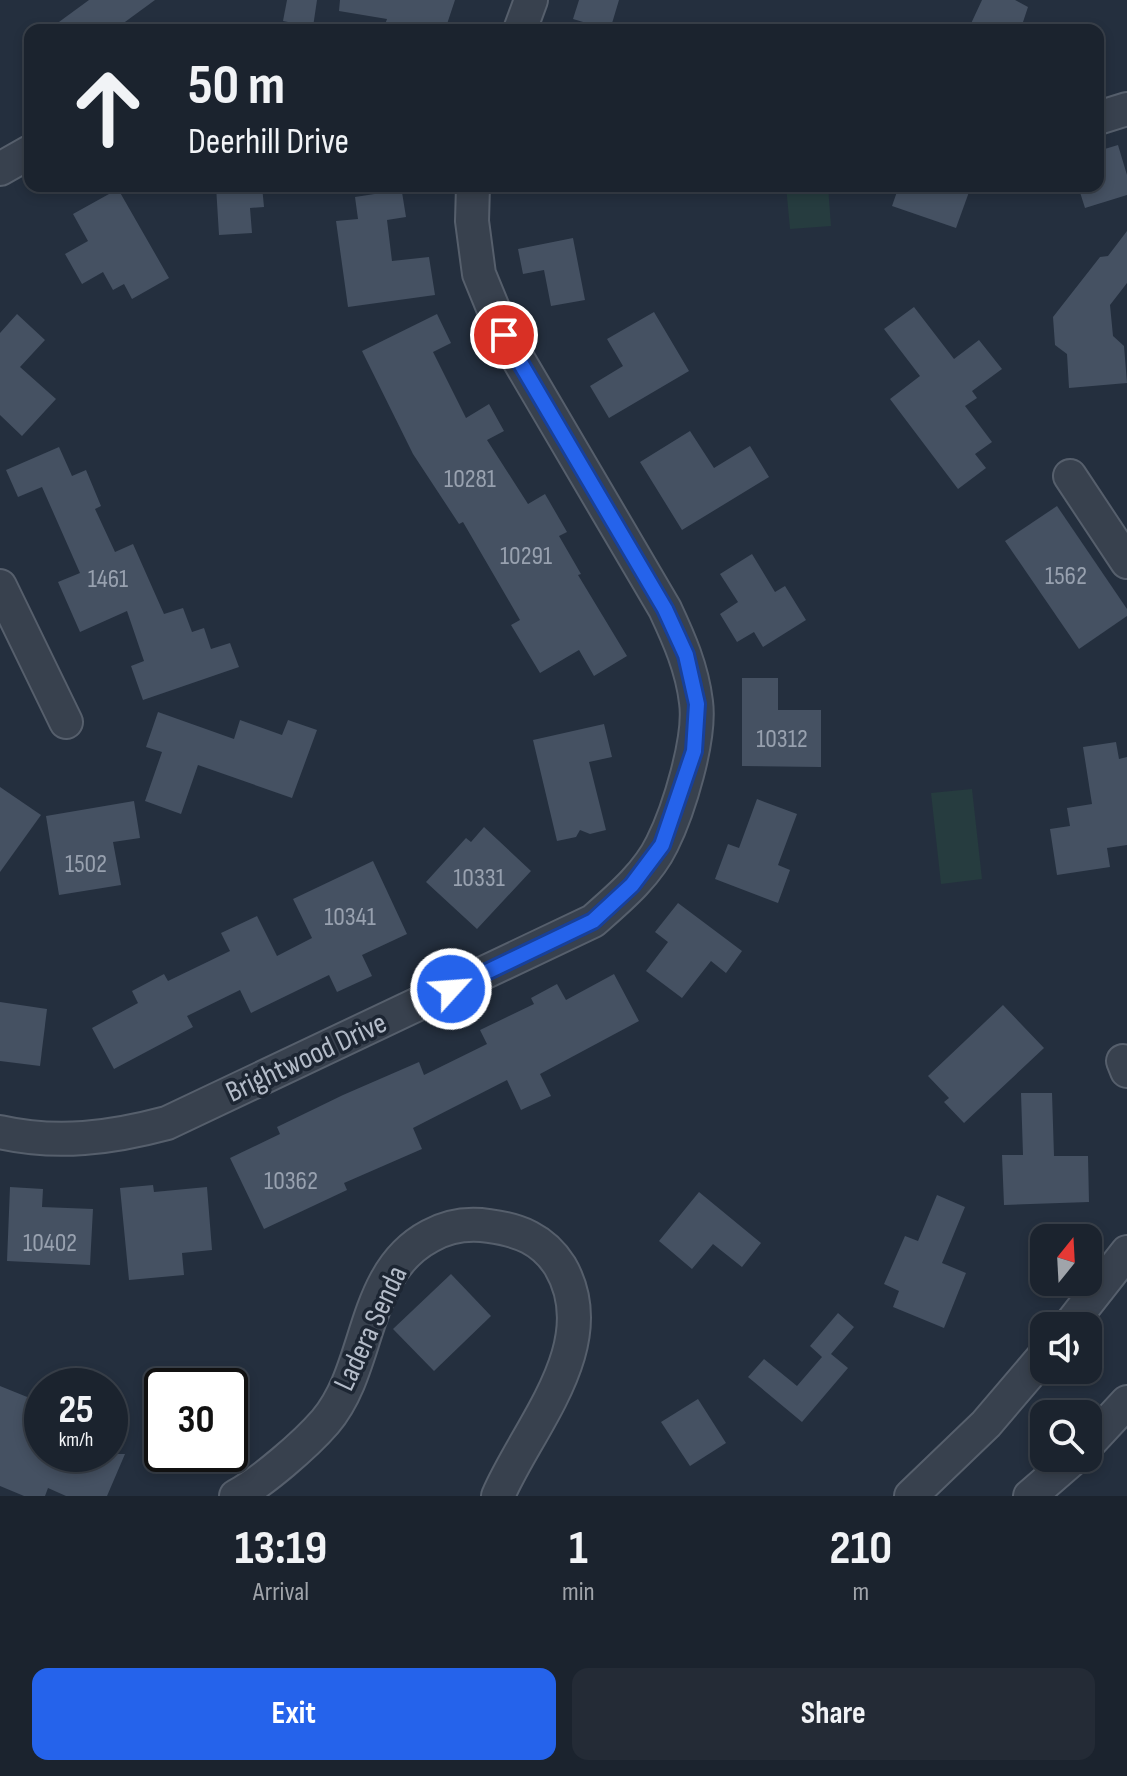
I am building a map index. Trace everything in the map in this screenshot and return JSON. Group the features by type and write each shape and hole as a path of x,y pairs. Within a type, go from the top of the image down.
{"street":[{"path":"522,24 531,0"},
{"path":"1104,116 1127,109"},
{"path":"0,169 24,155"},
{"name":"Brightwood Drive","path":"0,1132 68,1141 119,1136 167,1123 593,921 632,885 662,845 694,751 697,704 686,655 665,609 504,335 479,274 472,221 473,192"},
{"path":"1070,476 1127,562"},
{"path":"0,586 66,722"},
{"name":"Ladera Senda","path":"236,1496 251,1488 326,1421 351,1373 367,1325 394,1264 415,1244 433,1234 453,1226 482,1225 512,1229 540,1242 564,1273 574,1311 565,1364 554,1392 498,1496"},
{"path":"1080,1312 1127,1252"},
{"path":"911,1496 986,1424 1030,1372"},
{"path":"1102,1429 1127,1402"},
{"path":"1030,1496 1058,1472"}],"green space":[{"path":"787,192 828,192 831,226 790,229"},
{"path":"972,789 982,879 941,884 931,793"}],"building":[{"path":"89,0 155,0 122,24 56,24"},
{"path":"287,0 317,0 313,24 283,21"},
{"path":"340,0 455,0 447,24 385,24 387,19 339,11"},
{"path":"579,0 619,0 612,24 590,24 573,19"},
{"path":"982,0 1015,0 1028,7 1023,24 971,24"},
{"path":"1118,145 1127,175 1127,195 1085,208 1080,192 1104,192 1104,149"},
{"path":"113,192 120,192 169,278 132,299 124,284 113,290 103,272 82,284 65,254 88,241 73,214"},
{"path":"216,192 263,192 264,207 250,208 252,233 219,235"},
{"path":"402,192 406,217 387,220 392,261 429,257 435,295 348,307 336,221 358,219 355,197"},
{"path":"897,192 969,192 956,228 892,206"},
{"path":"1127,231 1127,283 1110,305 1113,336 1124,346 1127,383 1069,388 1067,354 1055,345 1053,317 1100,257 1108,256"},
{"path":"573,238 585,300 551,306 544,270 523,274 518,249"},
{"path":"914,307 954,359 979,340 1002,369 972,391 977,398 965,406 992,442 975,454 986,468 958,489 890,399 920,376 884,329"},
{"path":"654,312 689,371 609,418 590,386 623,366 607,339"},
{"path":"17,314 45,340 20,367 56,399 22,436 0,415 0,333"},
{"path":"437,314 451,343 433,352 466,418 489,404 504,431 487,440 528,504 545,494 567,532 559,536 581,574 578,575 627,656 594,676 579,650 540,673 511,625 520,620 463,522 459,524 413,454 362,351"},
{"path":"690,431 714,468 750,446 769,477 682,530 640,462"},
{"path":"59,447 72,476 86,470 101,506 95,509 115,552 133,544 164,614 183,608 192,632 204,628 211,649 230,643 239,667 143,700 131,666 144,661 127,611 80,632 58,582 80,573 42,487 18,497 6,470"},
{"path":"1057,506 1127,609 1127,616 1079,649 1005,541"},
{"path":"752,554 775,592 785,586 806,620 763,647 754,632 737,642 720,614 738,602 720,574"},
{"path":"742,678 778,678 778,710 821,710 821,767 742,766"},
{"path":"158,712 234,739 240,720 282,735 288,720 317,730 292,798 198,765 181,814 145,801 162,752 146,747"},
{"path":"604,724 612,757 589,762 606,830 590,834 580,830 576,837 557,841 533,740"},
{"path":"1116,742 1119,759 1127,757 1127,845 1107,848 1110,867 1057,875 1050,829 1070,826 1067,808 1092,804 1083,747"},
{"path":"0,787 41,815 0,872"},
{"path":"757,799 797,814 778,865 790,870 778,903 715,879 728,844 739,848"},
{"path":"134,801 140,838 113,842 121,885 59,895 46,816"},
{"path":"484,827 531,871 477,929 426,882 466,838 471,842"},
{"path":"373,861 407,934 362,955 372,976 337,992 329,975 251,1013 240,990 187,1016 193,1027 114,1069 92,1028 138,1003 132,991 164,974 168,981 230,951 221,933 257,916 277,956 312,938 293,899"},
{"path":"678,903 742,951 726,973 711,961 682,998 646,971 668,942 655,932"},
{"path":"614,974 639,1021 540,1074 551,1096 521,1110 507,1080 413,1128 422,1149 344,1183 347,1190 264,1229 230,1158 280,1134 277,1127 343,1095 419,1062 424,1075 487,1044 480,1030 534,1004 531,998 557,984 566,1000"},
{"path":"0,1002 47,1009 40,1066 0,1061"},
{"path":"1003,1005 1044,1048 964,1123 944,1102 949,1098 928,1076"},
{"path":"1021,1093 1052,1093 1054,1156 1088,1156 1089,1202 1004,1205 1002,1155 1023,1155"},
{"path":"153,1185 154,1192 207,1187 212,1250 182,1253 184,1275 129,1280 120,1188"},
{"path":"10,1187 43,1189 42,1207 93,1209 90,1265 7,1261"},
{"path":"699,1192 761,1243 742,1267 713,1244 692,1269 659,1241"},
{"path":"937,1195 965,1207 942,1263 966,1273 944,1328 893,1307 899,1291 884,1284 905,1236 918,1241"},
{"path":"451,1274 491,1316 434,1371 393,1329"},
{"path":"838,1313 854,1327 831,1354 848,1368 802,1422 748,1377 764,1359 797,1386 822,1357 810,1346"},
{"path":"0,1386 24,1396 24,1472 117,1472 107,1496 66,1496 48,1488 45,1496 24,1496 0,1486"},
{"path":"698,1399 726,1443 690,1466 661,1422"}],"route":[{"path":"451,989 593,921 632,885 662,845 694,751 697,704 686,655 665,609 504,335"}]}
